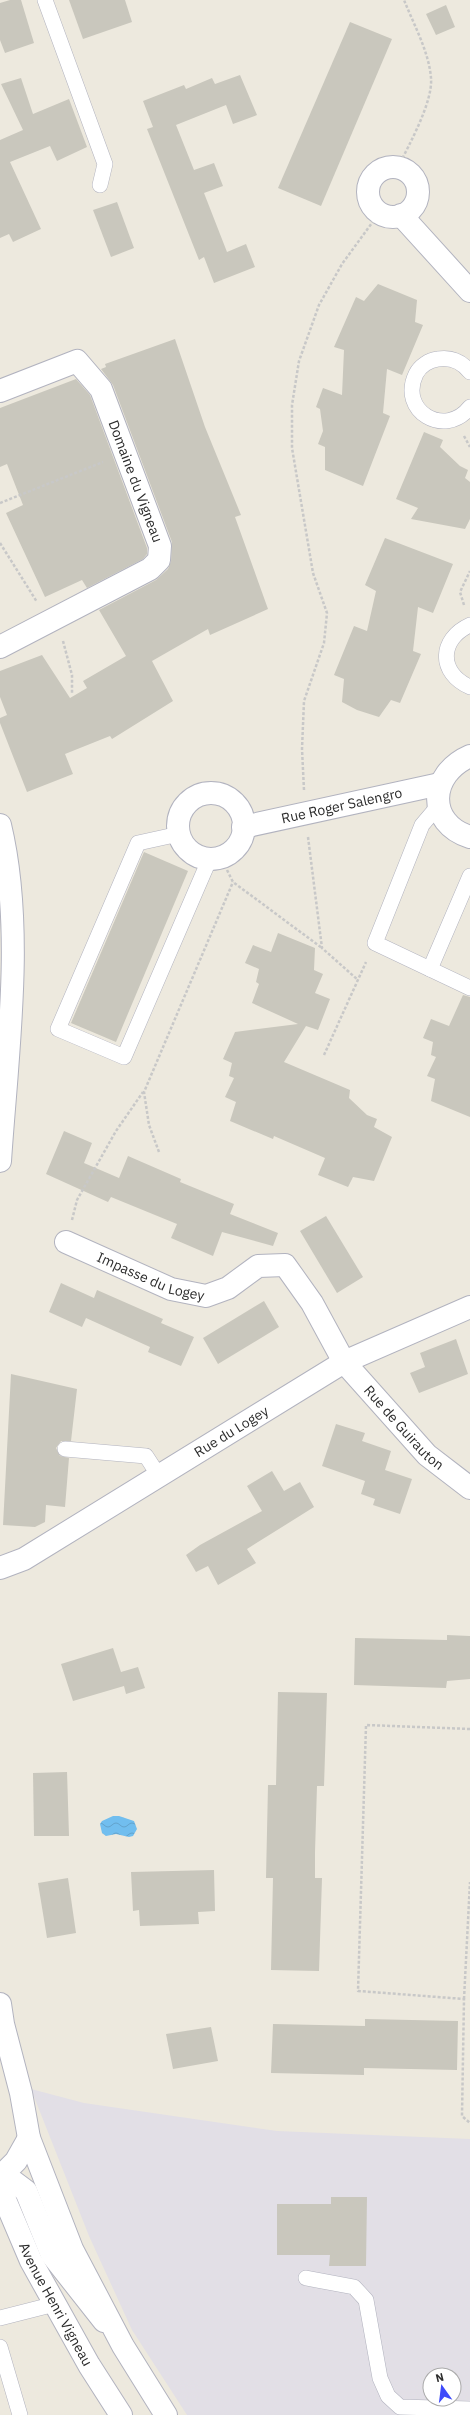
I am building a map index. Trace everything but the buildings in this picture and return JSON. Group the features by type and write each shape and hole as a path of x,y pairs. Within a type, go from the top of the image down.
{"street":[{"path":"398,167 412,176 418,190 414,206 401,216 394,216 379,212 370,200 368,193 372,178 384,169 398,167"},
{"path":"401,216 470,291"},
{"name":"Domaine du Vigneau","path":"0,391 77,361 101,389 160,546 160,560 150,569 0,647"},
{"path":"470,756 458,762 447,772 440,795 444,817 451,828 470,837"},
{"path":"206,793 218,794 228,798 237,805 242,815 244,826 236,846 215,858 200,856 190,851 179,834 178,824 184,808 196,796 206,793"},
{"name":"Rue Roger Salengro","path":"244,826 305,813 440,795"},
{"path":"0,825 6,849 14,946 3,1076 0,1161"},
{"name":"Impasse du Logey","path":"66,1242 171,1289 206,1296 228,1288 258,1266 285,1265 312,1303 344,1362"},
{"name":"Rue du Logey","path":"0,1568 24,1559 344,1362 470,1307"},
{"name":"Rue de Guirauton","path":"344,1362 427,1455 470,1488"},
{"name":"Avenue Henri Vigneau","path":"0,2004 3,2024 21,2093 29,2138 72,2249 123,2346 166,2415"},
{"path":"0,2177 16,2161 29,2138"},
{"name":"Avenue Henri Vigneau","path":"0,2180 14,2182 26,2191 52,2255 123,2346"},
{"name":"Avenue Henri Vigneau","path":"0,2188 32,2261 89,2365 121,2415"}],"lane":[{"path":"45,0 105,164 100,185"},
{"path":"470,372 456,360 446,358 436,359 426,363 418,370 411,390 413,400 418,409 435,421 446,422 456,419 470,407"},
{"path":"468,618 453,636 448,645 447,656 448,666 453,675 461,682 470,686"},
{"path":"440,795 422,825 375,943 470,988"},
{"path":"179,834 138,843 58,1029 124,1057 215,858"},
{"path":"430,969 470,876"},
{"path":"64,1449 146,1456 159,1476"},
{"path":"306,2278 354,2287 366,2300 380,2378 388,2396 400,2411 470,2409"},
{"path":"0,2318 55,2304"},
{"path":"0,2347 20,2415"}],"path":[{"path":"398,167 424,113 431,79 423,47 404,0"},
{"path":"322,948 305,813 302,749 304,701 324,642 327,613 313,573 292,448 292,406 299,361 319,305 342,264 379,212"},
{"path":"0,503 125,453"},
{"path":"0,543 65,646 72,675 72,694"},
{"path":"468,618 460,592 470,570"},
{"path":"215,858 233,882 322,948 358,980"},
{"path":"66,1242 77,1200 116,1131 144,1092 233,882"},
{"path":"324,1055 375,943"},
{"path":"144,1092 149,1126 159,1152"},
{"path":"464,1999 358,1991 366,1725 470,1729"},
{"path":"470,1882 464,1999 462,2116 470,2123"}],"shaded area":[{"path":"31,2089 84,2103 277,2131 470,2139 470,2415 187,2415 132,2330 89,2236"}],"water":[{"path":"113,1816 119,1816 134,1821 137,1829 133,1836 129,1837 116,1834 106,1836 102,1833 100,1824 102,1821"}]}
